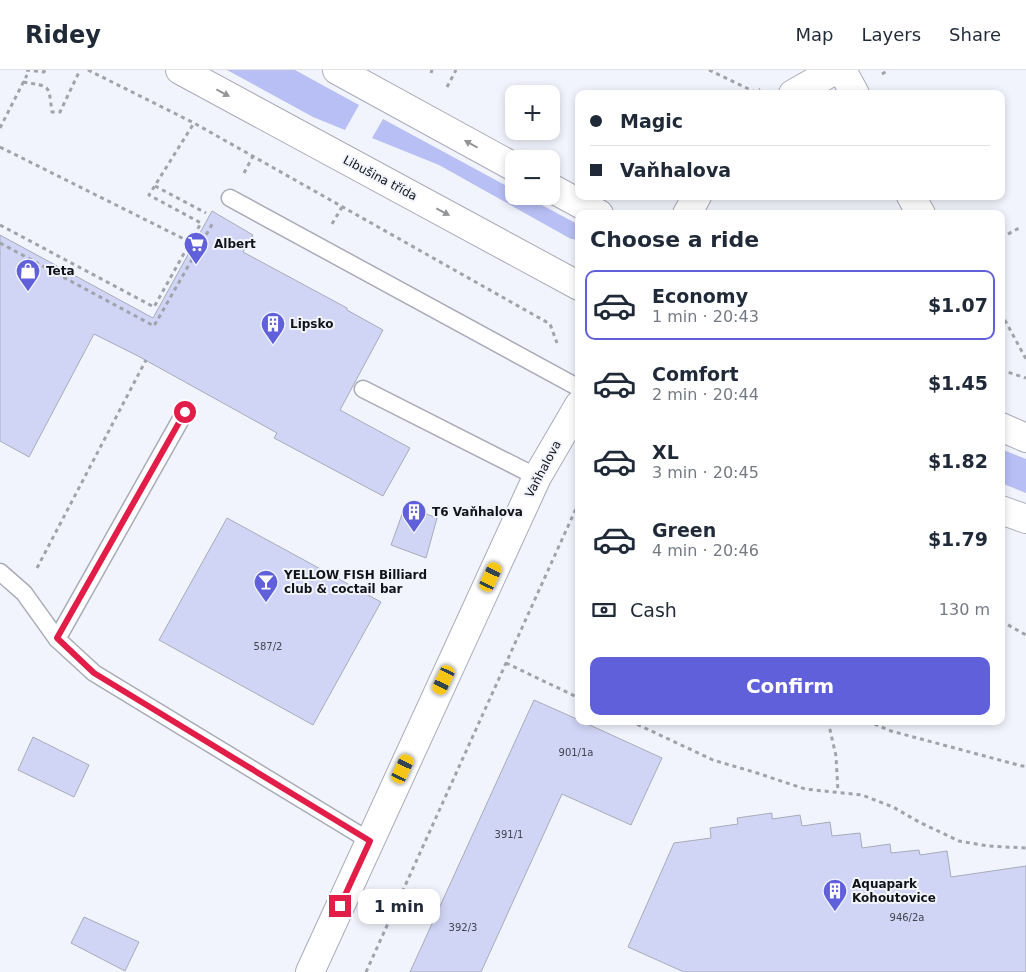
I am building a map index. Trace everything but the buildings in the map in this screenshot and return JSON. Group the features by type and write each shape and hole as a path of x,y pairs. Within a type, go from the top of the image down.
{"street":[{"name":"Libušina třída","path":"180,70 575,284"},
{"path":"337,70 505,162"},
{"path":"800,90 835,70"},
{"path":"842,70 853,90"},
{"path":"560,193 592,210"},
{"name":"Vaňhalova","path":"310,972 536,477 575,412"},
{"path":"1005,429 1026,438"},
{"path":"1005,511 1026,519"}],"lane":[{"path":"230,198 575,386"},
{"path":"363,389 536,477"},
{"path":"57,638 185,412"},
{"path":"0,572 24,592 57,638 94,673 370,841"}],"path":[{"path":"26,70 44,72 45,70"},
{"path":"23,82 45,86 49,90 52,112 60,112 80,70"},
{"path":"88,70 194,123 550,324"},
{"path":"447,87 456,70"},
{"path":"709,70 751,90"},
{"path":"0,128 27,75"},
{"path":"758,90 762,88"},
{"path":"0,225 154,307 201,223 150,195 194,123"},
{"path":"0,147 190,242"},
{"path":"155,186 207,214"},
{"path":"0,243 154,326 215,218"},
{"path":"1005,236 1019,228"},
{"path":"1005,320 1026,359"},
{"path":"24,592 146,360"},
{"path":"1005,371 1026,378"},
{"path":"366,972 575,511"},
{"path":"1005,624 1026,634"},
{"path":"506,663 575,696"},
{"path":"639,725 713,760 805,789 862,795 893,807 959,841 988,846 1026,848"},
{"path":"829,725 836,756 838,792"},
{"path":"877,725 892,731 1026,766"}],"shaded area":[{"path":"227,70 295,70 359,105 345,130 313,117"},
{"path":"383,119 505,185 505,202 439,165 372,138"},
{"path":"510,205 542,205 575,223 575,240"},
{"path":"1005,451 1026,459 1026,493 1005,485"}],"place":[{"name":"Albert","path":"196,265"},
{"name":"Teta","path":"28,292"},
{"name":"Lipsko","path":"273,345"},
{"name":"T6 Vaňhalova","path":"414,533"},
{"name":"YELLOW FISH Billiard club & coctail bar","path":"266,603"},
{"name":"Aquapark Kohoutovice","path":"835,912"}],"route":[{"path":"185,412 57,638 94,673 370,841 340,906"}]}
